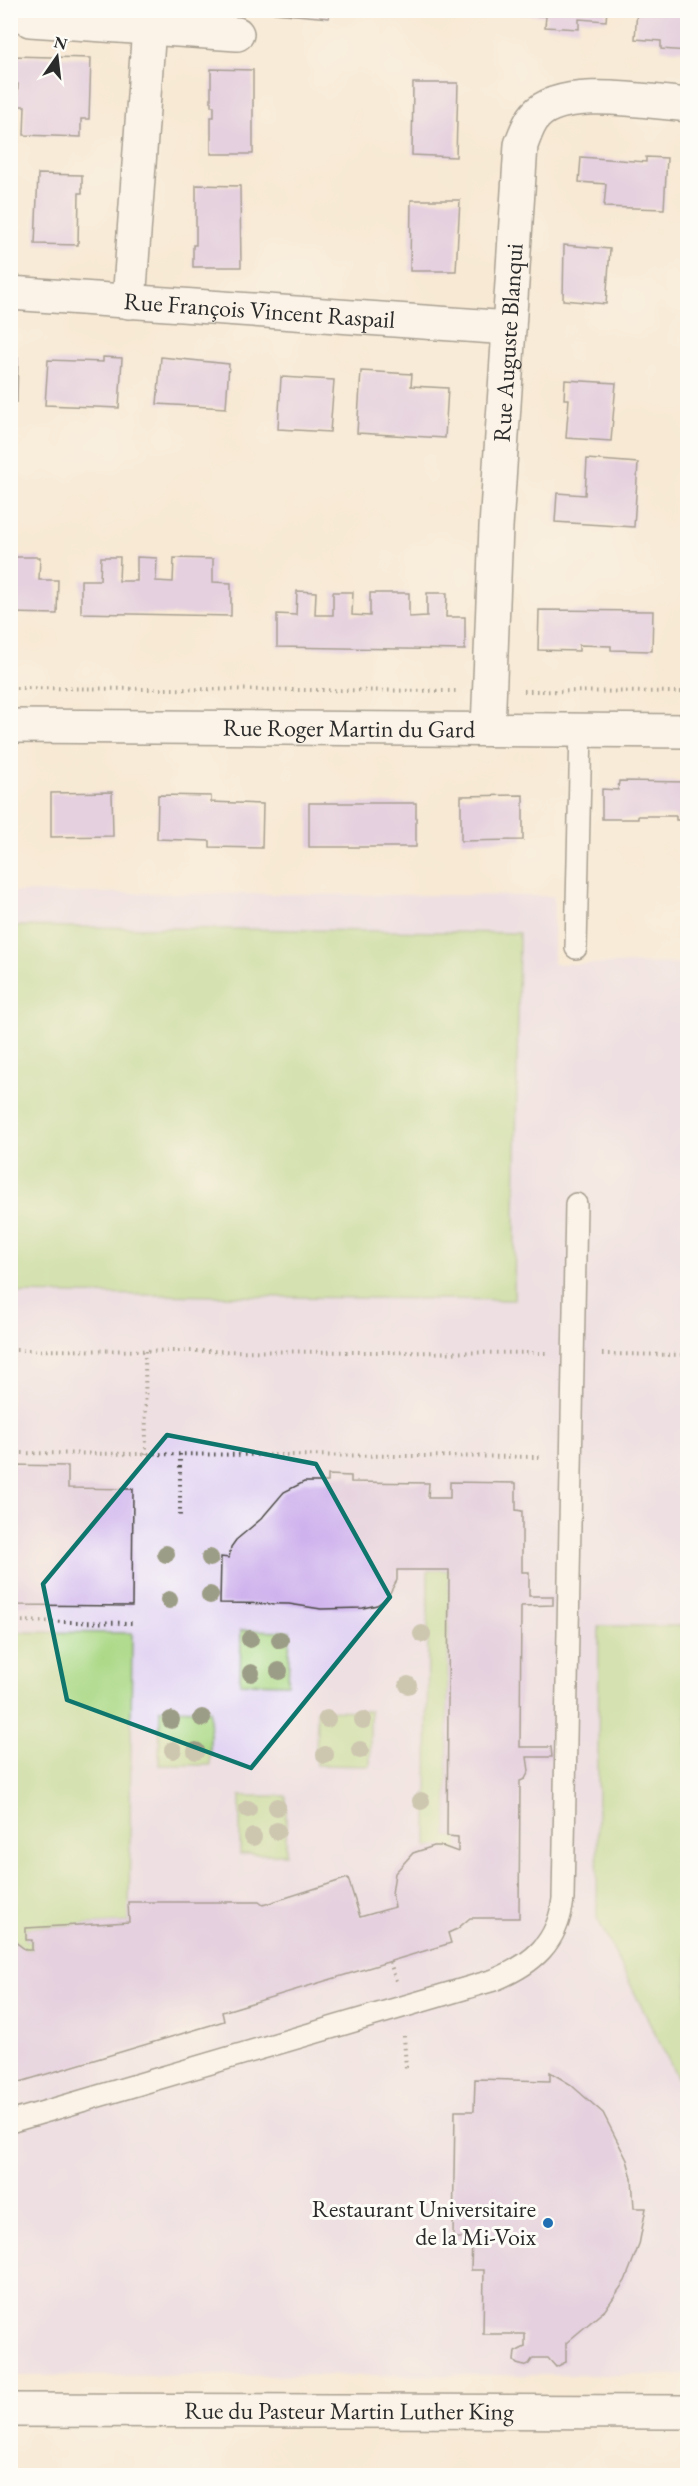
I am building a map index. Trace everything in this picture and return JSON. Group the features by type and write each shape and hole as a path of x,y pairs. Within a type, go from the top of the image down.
{"street":[{"path":"30,20 237,34"},
{"path":"129,302 149,27"},
{"name":"Rue Auguste Blanqui","path":"488,729 496,527 521,145 535,115 549,105 565,99 585,98 687,105"},
{"name":"Rue François Vincent Raspail","path":"10,293 509,328"},
{"name":"Rue Roger Martin du Gard","path":"10,726 687,731"},
{"name":"Rue du Pasteur Martin Luther King","path":"10,2410 687,2412"}],"lane":[{"path":"576,948 581,730"},
{"path":"10,2122 494,1980 530,1961 555,1931 561,1916 563,1899 576,1204"}],"path":[{"path":"10,688 687,692"},
{"path":"10,1350 687,1354"},
{"path":"145,1351 146,1454"},
{"path":"10,1453 573,1458"},
{"path":"180,1454 180,1518"},
{"path":"10,1622 132,1623"}],"highlighted area":[{"path":"167,1435 316,1464 390,1597 251,1768 67,1700 43,1584"}],"shaded area":[{"path":"11,892 554,896 553,964 687,963 687,1626 600,1626 597,1918 687,2097 687,2375 11,2376"}],"green space":[{"path":"11,926 519,933 514,1300 11,1293"},
{"path":"428,1570 449,1570 447,1836 458,1837 458,1852 434,1846 427,1847"},
{"path":"599,1626 687,1626 687,2097 597,1918"},
{"path":"241,1630 290,1631 288,1684 240,1683"},
{"path":"11,1632 132,1633 129,1922 26,1928 26,1940 32,1940 32,1950 26,1950 11,1938"},
{"path":"160,1709 210,1710 210,1765 159,1765"},
{"path":"317,1710 370,1711 370,1766 316,1765"},
{"path":"240,1796 286,1796 286,1854 240,1854"}],"building":[{"path":"274,10 330,10 329,18 274,13"},
{"path":"520,10 607,10 606,21 579,19 579,29 545,27 546,16 519,15"},
{"path":"637,10 688,10 688,51 661,49 661,41 635,39"},
{"path":"11,56 91,58 89,119 81,119 81,137 24,135 25,106 17,106 18,84 10,84"},
{"path":"211,69 253,70 253,154 211,154 211,117 214,117 214,106 211,106"},
{"path":"413,83 458,83 456,157 412,155"},
{"path":"581,157 646,162 646,157 667,158 664,209 604,207 606,184 579,182"},
{"path":"38,174 82,175 82,193 79,193 78,245 35,244"},
{"path":"196,185 240,186 241,267 193,267 193,245 196,245"},
{"path":"411,200 460,200 456,271 410,271"},
{"path":"564,245 610,249 606,304 563,300"},
{"path":"10,356 18,357 17,402 10,402"},
{"path":"103,357 122,358 119,408 45,405 48,360 103,362"},
{"path":"161,357 229,364 226,408 157,404"},
{"path":"361,371 412,374 411,386 448,388 445,438 357,433"},
{"path":"281,377 334,380 330,432 278,429"},
{"path":"565,380 616,383 611,441 566,438 569,399 564,399"},
{"path":"587,459 638,463 634,527 555,522 557,493 585,495"},
{"path":"10,557 40,557 39,580 58,580 57,614 10,613"},
{"path":"101,557 120,557 119,581 137,581 137,557 157,558 156,581 173,582 174,558 213,559 213,582 231,583 231,616 81,613 81,580 100,580"},
{"path":"297,591 316,592 315,615 333,615 333,592 353,592 352,615 370,616 370,593 409,593 409,617 427,616 427,593 447,593 446,617 465,617 465,650 277,647 277,614 296,615"},
{"path":"539,610 653,611 652,651 611,650 611,646 579,645 579,651 538,650"},
{"path":"619,781 688,782 688,820 676,820 676,816 602,819 602,789 618,790"},
{"path":"112,792 113,836 51,837 51,793"},
{"path":"158,795 211,796 211,802 263,804 262,848 210,847 210,841 157,839"},
{"path":"523,795 523,840 461,841 461,796"},
{"path":"309,803 416,803 416,847 309,847"},
{"path":"10,1465 68,1466 68,1488 133,1489 132,1606 10,1605"},
{"path":"328,1475 351,1476 351,1482 429,1483 428,1498 450,1498 450,1482 516,1483 516,1510 522,1511 522,1572 529,1572 529,1596 553,1596 553,1605 521,1606 520,1747 551,1747 552,1757 527,1757 529,1771 525,1779 520,1781 519,1918 470,1918 448,1933 451,1943 222,2012 224,2021 10,2085 10,1938 26,1950 32,1950 32,1940 26,1940 26,1928 129,1922 128,1902 259,1902 263,1905 348,1878 360,1917 395,1907 392,1894 395,1873 413,1853 434,1846 442,1846 458,1852 458,1837 447,1836 449,1570 397,1570 397,1580 387,1598 377,1605 363,1608 321,1609 289,1604 220,1603 221,1557 229,1558 231,1547 236,1540 261,1519 284,1492 304,1482 328,1482"},
{"name":"Restaurant Universitaire de la Mi-Voix","path":"550,2072 570,2084 603,2113 627,2160 632,2178 634,2208 646,2208 639,2245 625,2281 605,2310 566,2343 566,2362 556,2367 548,2358 533,2358 529,2364 524,2366 514,2361 515,2352 525,2347 525,2334 483,2334 484,2270 471,2270 472,2238 453,2238 455,2111 474,2111 475,2079 550,2081"}],"place":[{"name":"Restaurant Universitaire de la Mi-Voix","path":"548,2223"}]}
